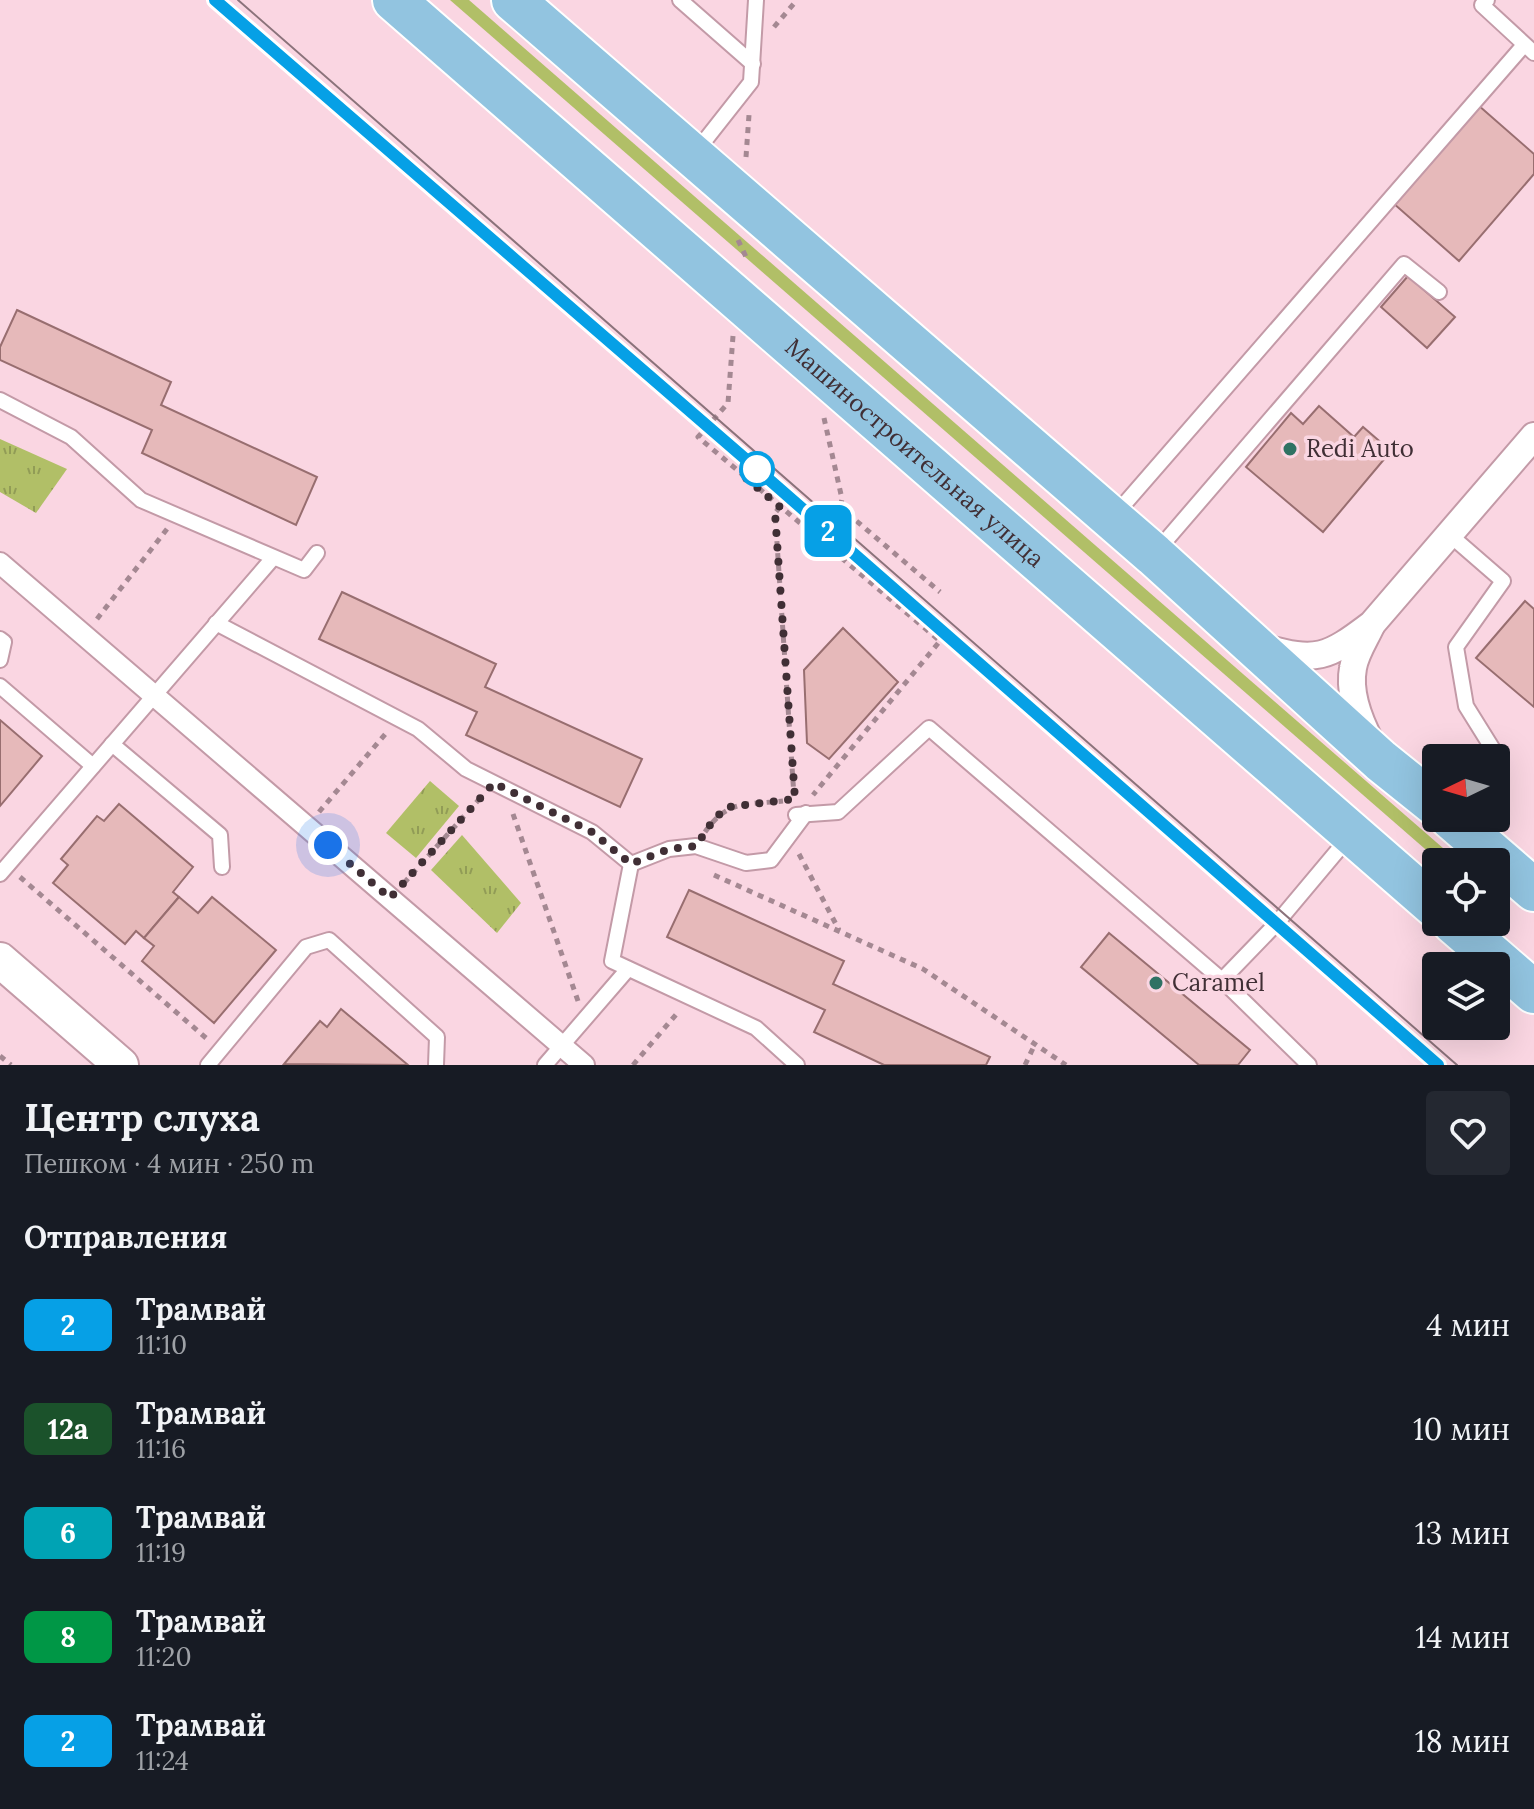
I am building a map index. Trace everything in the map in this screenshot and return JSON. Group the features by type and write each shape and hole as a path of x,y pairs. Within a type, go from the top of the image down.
{"main road":[{"name":"Машиностроительная улица","path":"394,0 1422,895"},
{"path":"513,0 1154,555 1248,643 1422,794"},
{"path":"1467,832 1534,890"},
{"path":"1469,936 1534,992"}],"street":[{"path":"1248,643 1291,656 1315,657 1344,644 1372,624 1534,436"},
{"path":"0,563 584,1065"},
{"path":"1372,624 1353,667 1353,693 1362,727 1381,761"},
{"path":"0,960 121,1065"}],"lane":[{"path":"680,0 753,64"},
{"path":"693,157 751,82 756,0"},
{"path":"1111,519 1529,49 1482,2"},
{"path":"1154,555 1404,264 1439,292"},
{"path":"0,400 71,437 141,500 304,570 317,553"},
{"path":"1450,535 1503,581 1456,647 1466,706 1490,744"},
{"path":"3,870 273,558"},
{"path":"216,623 418,729 466,769 592,832 631,864"},
{"path":"0,639 4,642 0,660"},
{"path":"0,686 93,766"},
{"path":"631,864 669,849 696,846 746,863 771,860 801,814 838,812 929,728 1222,980 1309,1065"},
{"path":"112,744 220,835 222,867"},
{"path":"1222,980 1276,924 1352,833"},
{"path":"631,864 612,961 756,1028 797,1065"},
{"path":"208,1065 306,947 329,940 437,1037 436,1065"},
{"path":"545,1065 628,969"}],"path":[{"path":"745,170 751,82"},
{"path":"735,232 747,259"},
{"path":"745,342 734,333 728,403 698,437 940,641 801,814 795,799 775,513 780,507"},
{"path":"815,536 840,507 842,499 822,410"},
{"path":"840,507 940,592"},
{"path":"84,636 177,516"},
{"path":"307,827 398,719"},
{"path":"390,898 499,785 584,1019"},
{"path":"696,846 714,819 728,807 795,799"},
{"path":"789,836 839,932"},
{"path":"736,885 746,863"},
{"path":"3,870 220,1050"},
{"path":"708,872 923,969 1066,1065"},
{"path":"633,1065 691,998"},
{"path":"1025,1065 1035,1044"},
{"path":"0,1056 11,1065"}],"green space":[{"path":"450,0 469,0 1443,848 1424,848"},
{"path":"0,439 67,469 36,513 0,492"},
{"path":"430,781 459,806 416,858 386,833"},
{"path":"462,835 521,903 497,933 431,870"}],"building":[{"path":"1478,105 1534,154 1534,174 1459,261 1393,203"},
{"path":"1408,276 1455,317 1427,348 1381,307"},
{"path":"17,310 171,382 161,405 317,477 296,525 142,453 152,430 0,360 0,347"},
{"path":"1319,406 1354,437 1363,427 1391,451 1323,532 1246,467 1291,413 1303,424"},
{"path":"342,592 496,664 485,687 642,759 620,807 466,735 477,712 319,639"},
{"path":"1525,601 1534,609 1534,707 1476,658"},
{"path":"843,628 898,682 829,759 807,743 804,670"},
{"path":"0,720 42,756 0,806"},
{"path":"119,804 193,867 173,892 179,897 144,938 136,931 125,944 53,883 68,865 61,859 97,816 104,821"},
{"path":"689,890 844,961 833,984 990,1057 986,1065 884,1065 814,1032 825,1010 667,937"},
{"path":"179,897 198,913 212,897 276,950 214,1023 142,961 154,946 144,938"},
{"path":"1109,933 1250,1050 1238,1065 1199,1065 1081,967"},
{"path":"341,1009 408,1065 284,1064 320,1021 327,1027"}],"tram line":[{"path":"215,0 1438,1065"},
{"name":"2","path":"215,0 1438,1065"},
{"path":"238,0 1457,1065"}],"place":[{"name":"Redi Auto","path":"1290,449"},
{"name":"Caramel","path":"1156,983"}],"route":[{"path":"328,845 390,898 494,783 592,832 631,864 669,849 696,846 714,819 728,807 795,799 775,513 780,507 739,472 757,469"}]}
